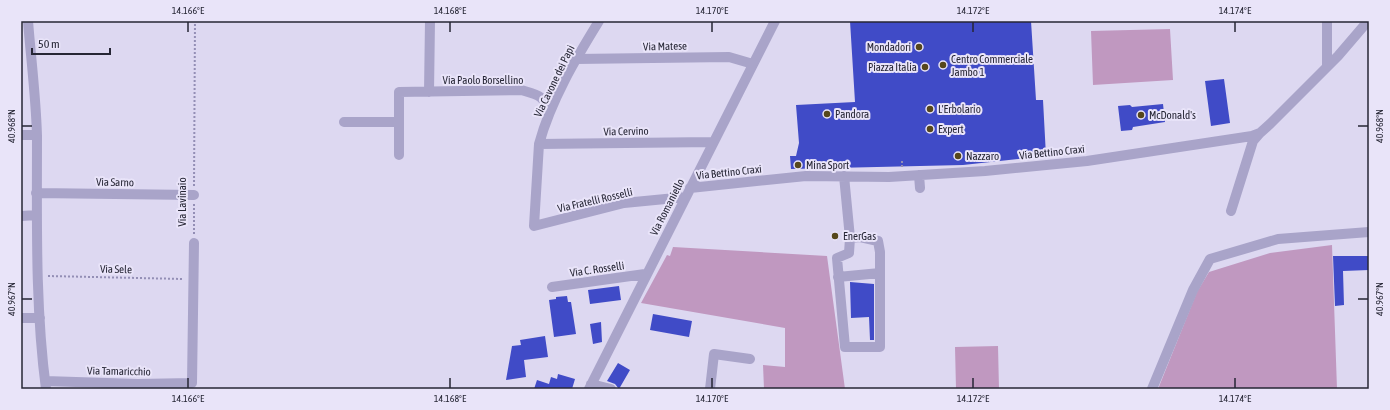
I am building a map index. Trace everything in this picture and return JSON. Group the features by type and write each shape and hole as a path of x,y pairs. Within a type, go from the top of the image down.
{"street":[{"path":"28,21 26,55 37,135 36,193 40,318 46,385"},
{"name":"Via Paolo Borsellino","path":"429,92 430,21"},
{"name":"Via Cavone dei Papi","path":"534,226 539,144 550,113 576,59 599,21"},
{"name":"Via Romaniello","path":"590,386 645,274 775,21"},
{"path":"1327,21 1328,66"},
{"path":"1231,211 1260,133 1328,66 1368,21"},
{"name":"Via Matese","path":"576,59 729,57 753,64"},
{"name":"Via Paolo Borsellino","path":"399,155 399,92 521,90 537,94 546,101 550,113"},
{"path":"344,122 399,122"},
{"name":"Via Bettino Craxi","path":"688,192 806,176 919,175 1081,163 1252,136 1260,133"},
{"path":"21,135 37,135"},
{"name":"Via Cervino","path":"539,144 713,142"},
{"path":"919,175 920,188"},
{"path":"844,176 850,238 849,253 837,258 845,346 880,347 880,273 878,241 860,237 850,238"},
{"name":"Via Fratelli Rosselli","path":"534,226 624,203 688,192"},
{"name":"Via Sarno","path":"36,193 194,196"},
{"path":"21,216 37,215"},
{"path":"1152,389 1169,346 1194,290 1210,259 1278,239 1312,231 1369,232"},
{"path":"194,244 194,279"},
{"path":"838,277 880,273"},
{"name":"Via C. Rosselli","path":"552,287 645,274"},
{"name":"Via Tamaricchio","path":"46,385 192,383 194,279"},
{"path":"21,318 40,318"},
{"path":"710,389 714,354 750,359"},
{"path":"590,386 611,389"}],"path":[{"name":"Via Lavinaio","path":"194,244 195,21"},
{"path":"902,161 902,166"},
{"name":"Via Sele","path":"39,276 194,279"}],"shaded area":[{"path":"1170,29 1173,80 1093,85 1091,31"},
{"path":"1332,245 1337,389 1158,389 1197,292 1209,272 1270,253"},
{"path":"673,247 827,256 845,389 764,389 763,365 785,367 785,328 641,303 667,255 670,256"},
{"path":"998,346 999,389 956,389 955,347"}],"building":[{"name":"Centro Commerciale Jambo 1","path":"850,21 1031,21 1036,100 1043,100 1046,156 963,165 791,169 790,156 796,156 799,143 796,105 855,102"},
{"path":"1224,79 1230,123 1211,126 1205,81"},
{"name":"McDonald's","path":"1163,104 1165,122 1133,127 1132,130 1121,131 1118,106 1130,105 1132,107"},
{"path":"1333,256 1369,256 1369,270 1343,271 1344,305 1335,306"},
{"path":"850,282 874,284 874,340 870,340 869,317 851,318"},
{"path":"619,286 621,300 590,304 588,290"},
{"path":"567,296 568,302 571,302 576,334 554,337 549,300 556,299 556,297"},
{"path":"653,314 692,321 689,337 650,330"},
{"path":"601,322 602,342 593,344 590,324"},
{"path":"545,336 548,357 524,360 526,377 506,380 512,346 521,345 520,340"},
{"path":"618,363 630,370 619,389 615,384 607,381"},
{"path":"558,374 575,379 572,389 534,389 537,380 549,384 551,377 557,379"}],"place":[{"name":"Mondadori","path":"919,47"},
{"name":"Centro Commerciale Jambo 1","path":"943,65"},
{"name":"Piazza Italia","path":"925,67"},
{"name":"L'Erbolario","path":"930,109"},
{"name":"Pandora","path":"827,114"},
{"name":"McDonald's","path":"1141,115"},
{"name":"Expert","path":"930,129"},
{"name":"Nazzaro","path":"958,156"},
{"name":"Mina Sport","path":"798,165"},
{"name":"EnerGas","path":"835,236"}]}
